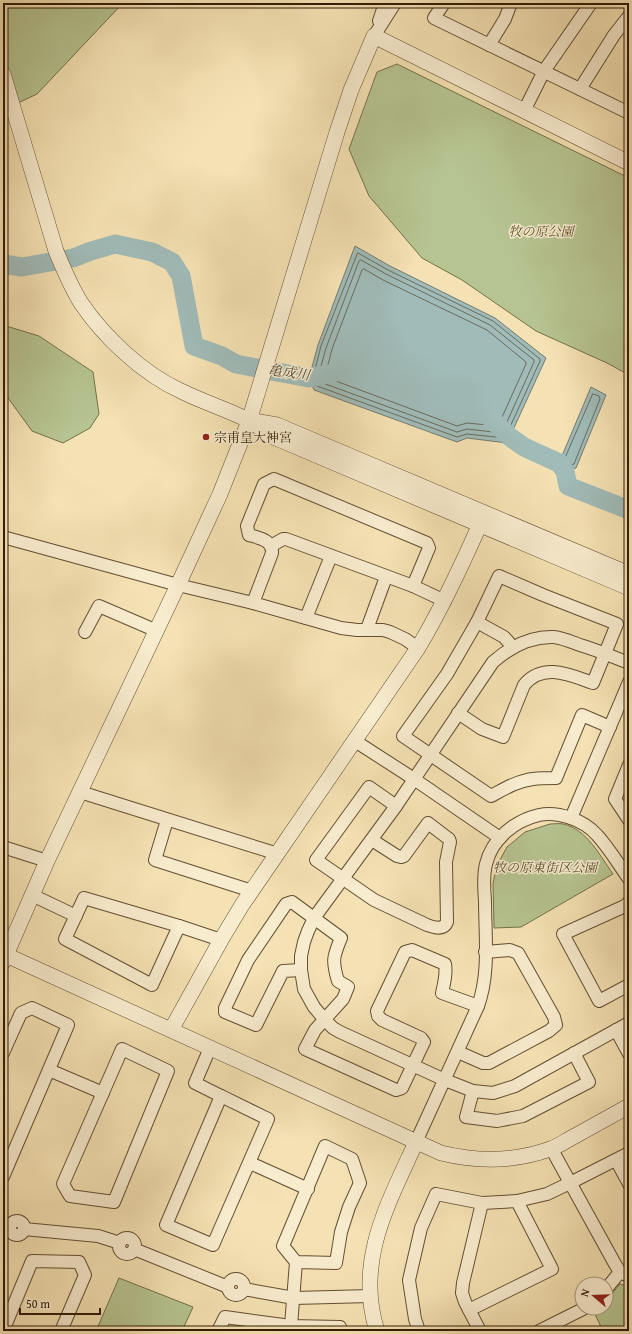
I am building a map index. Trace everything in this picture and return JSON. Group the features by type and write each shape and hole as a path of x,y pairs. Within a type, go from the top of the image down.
{"street":[{"path":"385,3 374,36 351,90 249,420 220,494 47,861 5,958 171,1030 441,1153 462,1158 483,1160 505,1159 530,1155 551,1148 629,1106"},
{"path":"374,36 395,3"},
{"path":"444,3 434,18 629,113"},
{"path":"489,45 505,18 511,3"},
{"path":"524,111 544,71 591,3"},
{"path":"580,89 614,35 629,16"},
{"path":"374,36 629,163"},
{"path":"3,74 56,250 81,302 101,329 152,375 179,391 249,420 277,425 629,574"},
{"path":"249,420 271,436 629,588"},
{"path":"253,603 272,553 269,542 249,535 247,526 264,484 274,479 427,543 429,548 413,586"},
{"path":"171,1030 221,940 252,891 418,648 435,620 480,524"},
{"path":"3,538 178,585 253,603 341,628 357,630 383,630 405,639 418,648"},
{"path":"271,546 283,539 286,539 413,586 444,601"},
{"path":"306,618 331,556"},
{"path":"458,713 482,729 503,737 524,685 529,679 546,673 562,672 593,683 617,624 499,576 477,622 447,674 403,736 491,796 508,786 522,782 533,779 556,778 582,715 610,726"},
{"path":"367,629 386,577"},
{"path":"85,632 99,606 156,631"},
{"path":"477,622 504,637 513,647"},
{"path":"629,663 571,641 554,637 528,641 513,647 493,662 396,806 314,918 304,942 301,956 301,970 304,989 314,1007 333,1028 445,1080 473,1090 493,1093 515,1086 629,1024"},
{"path":"571,818 629,682"},
{"path":"355,740 500,838"},
{"path":"629,765 615,799 629,820"},
{"path":"372,840 396,856 401,857 404,856 428,823 450,839 446,862 448,922 446,926 433,927 427,925 374,900 316,860 368,787 396,806"},
{"path":"80,792 278,854"},
{"path":"377,1331 371,1296 371,1261 378,1229 416,1142 458,1052 482,995 485,952 484,872 488,856 500,838 515,824 532,817 552,814 571,818 580,822 597,834 629,879"},
{"path":"167,820 156,860 252,891"},
{"path":"3,847 47,861"},
{"path":"32,895 76,916"},
{"path":"179,926 152,985 65,940 84,898 179,926 221,940"},
{"path":"301,970 283,971 256,1025 225,1012 225,1008 248,960 286,904 292,902 341,938 335,951 333,965 338,981 348,987 342,999 314,1030 305,1050 396,1090 402,1088 424,1042 421,1038 382,1020 378,1016 377,1011 405,952 412,950 444,964 446,977 442,993 478,1006"},
{"path":"629,902 625,906 563,934 599,1001 629,985"},
{"path":"458,1052 483,1063 488,1063 549,1031 556,1025 554,1017 518,953 510,950 485,952"},
{"path":"3,1053 21,1013 32,1008 68,1026 3,1177"},
{"path":"616,1030 629,1054"},
{"path":"210,1048 195,1083 221,1096 268,1120 213,1245 166,1225 221,1096"},
{"path":"122,1049 168,1071 114,1202 70,1196 63,1184 103,1093 122,1049"},
{"path":"473,1090 466,1117 497,1121 523,1116 589,1082 574,1053"},
{"path":"49,1070 103,1093"},
{"path":"291,1326 296,1262 283,1246 326,1146 352,1159 360,1183 341,1232 336,1263 296,1262"},
{"path":"551,1148 615,1264 625,1274 614,1283"},
{"path":"418,1331 408,1280 421,1228 436,1194 482,1203 517,1201 547,1194 629,1153"},
{"path":"616,1160 629,1184"},
{"path":"250,1162 308,1189"},
{"path":"469,1310 552,1269 517,1201"},
{"path":"480,1331 462,1293 482,1203"},
{"path":"7,1226 18,1221 24,1224 24,1229 98,1236 120,1243 125,1238 130,1238 135,1244 134,1249 228,1287 232,1280 238,1280 242,1282 244,1289 294,1298 371,1296"},
{"path":"3,1331 32,1261 79,1262 85,1275 61,1331"},
{"path":"539,1331 574,1314"},
{"path":"218,1331 225,1317 291,1326 340,1327 341,1331"}],"green space":[{"path":"3,3 123,3 37,94 3,110"},
{"name":"牧の原公園","path":"397,64 629,178 629,375 607,363 536,331 462,280 422,258 369,196 349,149 377,72"},
{"path":"3,325 39,336 93,372 99,414 90,428 63,443 32,431 3,391"},
{"name":"牧の原東街区公園","path":"550,824 563,824 579,831 592,844 613,874 521,927 494,928 493,883 497,865 507,847 525,832"},
{"path":"119,1278 193,1307 182,1331 96,1331"},
{"path":"620,1284 629,1287 629,1331 603,1331 596,1316 614,1316 614,1291"}],"water":[{"path":"355,246 390,266 495,318 546,358 507,443 467,438 457,442 314,390 309,378 318,345"},
{"path":"591,387 606,395 576,468 565,471 559,463"}],"waterway":[{"name":"亀成川","path":"3,264 22,267 73,258 115,244 152,252 172,262 181,276 194,346 222,356 236,364 309,378 333,373"},
{"name":"亀成川","path":"491,419 510,437 524,447 559,463 565,471 568,486 629,510"}],"place":[{"name":"宗甫皇大神宮","path":"206,437"}]}
